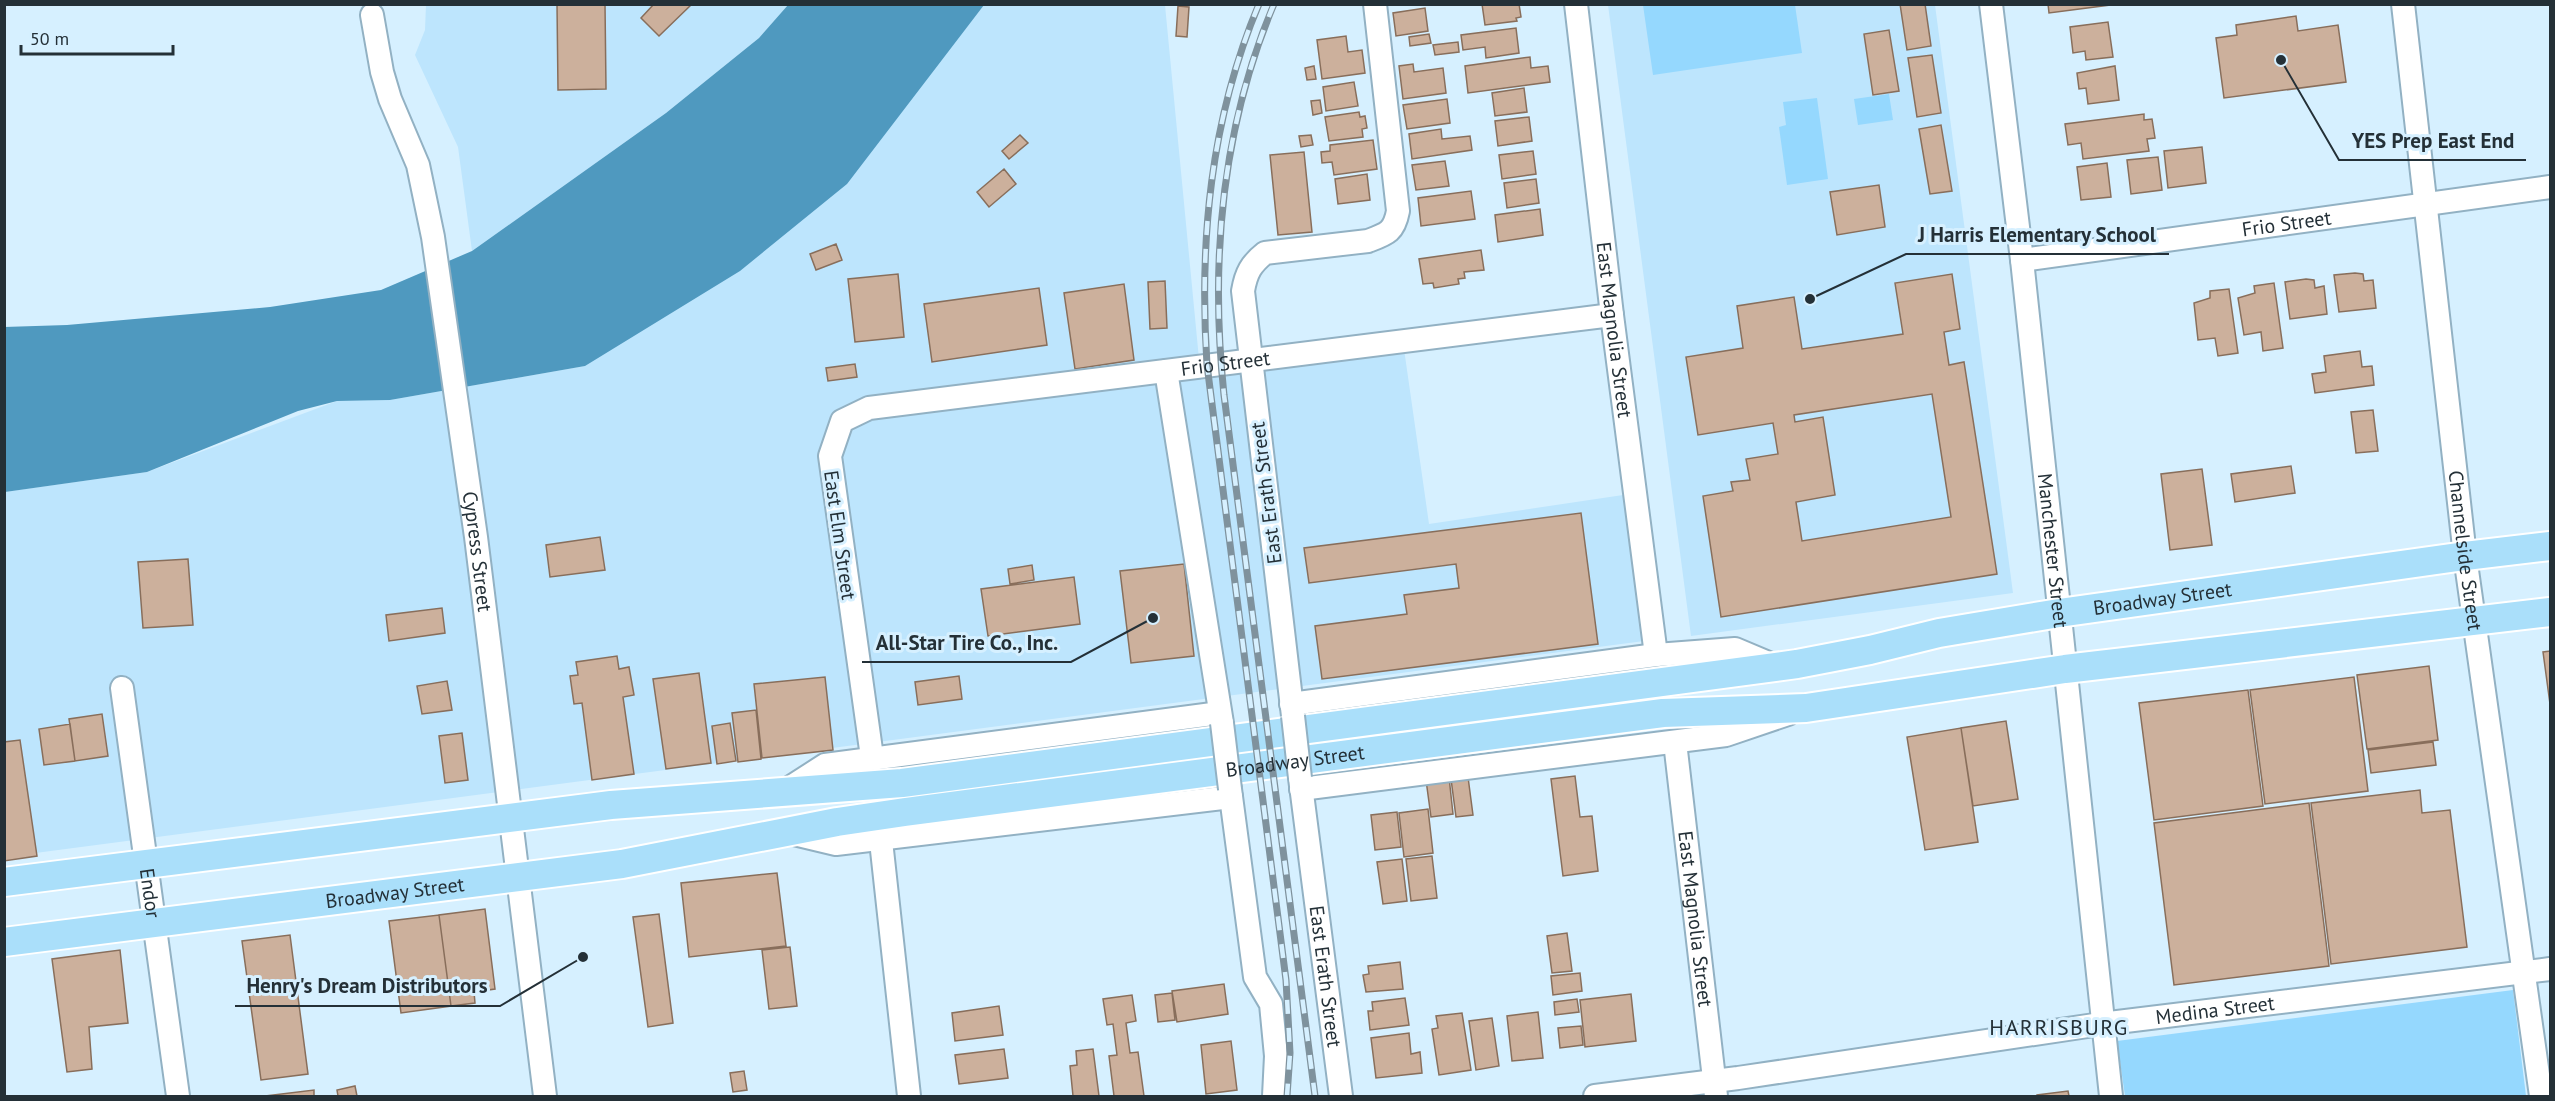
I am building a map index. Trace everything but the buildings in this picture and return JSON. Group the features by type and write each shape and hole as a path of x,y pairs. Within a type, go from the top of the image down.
{"main road":[{"name":"Broadway Street","path":"4,882 510,816 663,800 902,783 1778,667 1870,650 1939,633 2059,613 2550,546"},
{"name":"Broadway Street","path":"4,942 518,878 666,857 785,832 905,812 1663,713 1806,708 2065,669 2550,612"}],"street":[{"name":"East Erath Street","path":"1341,1096 1292,710 1243,291 1245,276 1252,264 1265,253 1368,241 1384,236 1395,226 1398,211 1375,4"},
{"name":"East Magnolia Street","path":"1576,4 1612,315 1656,655"},
{"name":"Manchester Street","path":"1991,4 2022,260 2101,1024 2111,1096"},
{"name":"Channelside Street","path":"2403,4 2465,556 2541,1096"},
{"name":"Cypress Street","path":"372,15 382,72 390,99 418,165 433,237 473,515 545,1096"},
{"name":"Frio Street","path":"2022,260 2550,187"},
{"name":"Frio Street","path":"842,421 869,408 1612,315"},
{"path":"1166,371 1221,718 1255,977 1271,1004 1276,1056 1274,1096"},
{"name":"East Elm Street","path":"842,421 830,456 872,757"},
{"path":"1292,710 1656,655 1735,649 1778,667"},
{"name":"Endor","path":"122,688 178,1096"},
{"name":"Broadway Street","path":"1301,783 1726,735 1806,708"},
{"name":"Broadway Street","path":"783,792 825,765 872,757 1221,718"},
{"name":"East Magnolia Street","path":"1675,742 1715,1089"},
{"name":"Broadway Street","path":"785,832 836,844 881,841 1230,793"},
{"path":"881,841 909,1096"},
{"name":"Medina Street","path":"1595,1096 1715,1089 2101,1024 2550,969"}],"shaded area":[{"path":"426,5 788,5 759,38 666,113 472,251 458,147 415,55 425,30"},
{"path":"788,5 984,5 847,184 740,271 585,366 390,400 337,401 298,411 147,472 5,492 4,327 67,325 270,307 381,290 472,251 666,113 759,38"},
{"path":"984,5 1165,5 1201,380 1404,349 1429,524 1623,495 1644,641 5,857 4,492 147,472 337,401 390,400 585,366 924,81"},
{"path":"1608,5 1935,5 2013,593 1691,636"},
{"path":"1643,5 1795,5 1802,53 1653,75"},
{"path":"1889,94 1893,120 1858,125 1854,99"},
{"path":"1817,98 1828,179 1787,185 1779,127 1786,125 1783,102"},
{"path":"2513,990 2526,1096 2125,1096 2117,1041"}],"railway":[{"path":"1259,4 1242,48 1219,137 1207,227 1205,319 1207,365 1286,980 1290,1053 1287,1096"},
{"path":"1274,4 1256,51 1231,148 1224,196 1218,295 1224,395 1315,1096"}],"place":[{"name":"YES Prep East End","path":"2281,60"},
{"name":"J Harris Elementary School","path":"1810,299"},
{"name":"All-Star Tire Co., Inc.","path":"1153,618"},
{"name":"Henry's Dream Distributors","path":"583,957"}],"district":[{"name":"HARRISBURG","path":"2059,1027"}]}
